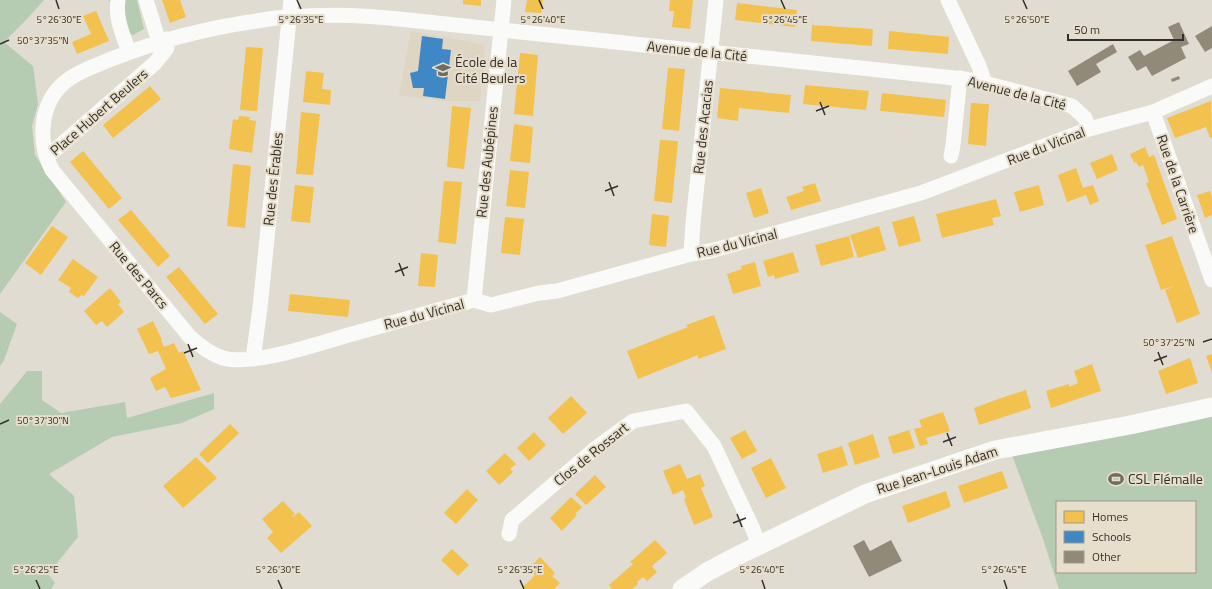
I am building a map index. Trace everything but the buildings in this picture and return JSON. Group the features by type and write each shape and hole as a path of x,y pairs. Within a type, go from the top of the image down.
{"street":[{"name":"Place Hubert Beulers","path":"118,0 118,21 129,52"},
{"path":"146,0 163,41"},
{"name":"Rue des Érables","path":"253,359 260,308 291,0"},
{"name":"Rue des Aubépines","path":"474,300 504,0"},
{"name":"Rue des Acacias","path":"691,254 716,0"},
{"path":"948,0 979,66 985,83"},
{"name":"Avenue de la Cité","path":"289,17 372,16 960,78 985,83 1072,106 1085,118 1089,129"},
{"name":"Place Hubert Beulers","path":"46,157 42,132 46,108 57,90 68,80 82,71 129,52 208,29 289,17"},
{"name":"Place Hubert Beulers","path":"46,157 155,64 167,48 163,41"},
{"path":"951,156 960,78"},
{"name":"Rue du Vicinal","path":"253,359 307,347 474,300 491,306 563,289 691,254 710,251 921,193 1089,129 1153,112 1212,86"},
{"name":"Rue de la Carrière","path":"1153,112 1212,280"},
{"name":"Rue des Parcs","path":"46,157 52,170 190,337 202,348 224,358 241,360 253,359"},
{"name":"Rue Jean-Louis Adam","path":"682,589 707,572 759,545 865,494 995,450 1130,425 1212,407"},
{"name":"Clos de Rossart","path":"508,534 512,520 596,448 634,420 686,410 714,446 759,545"}],"shaded area":[{"name":"École de la Cité Beulers","path":"411,31 485,45 480,101 442,101 399,95"}],"green space":[{"path":"0,0 44,0 4,42 33,66 38,104 32,126 35,155 66,202 0,294"},
{"path":"108,0 137,0 144,29 133,35 127,33 120,9"},
{"path":"0,312 17,324 4,360 0,366"},
{"path":"27,371 42,371 42,400 61,413 125,402 127,418 214,393 214,409 182,423 112,437 49,474 74,496 78,537 48,574 55,583 51,589 0,589 0,404"},
{"name":"CSL Flémalle","path":"1212,414 1212,589 1059,589 1043,539 1012,455"}],"place":[{"name":"École de la Cité Beulers","path":"443,70"},
{"name":"CSL Flémalle","path":"1116,479"}]}
